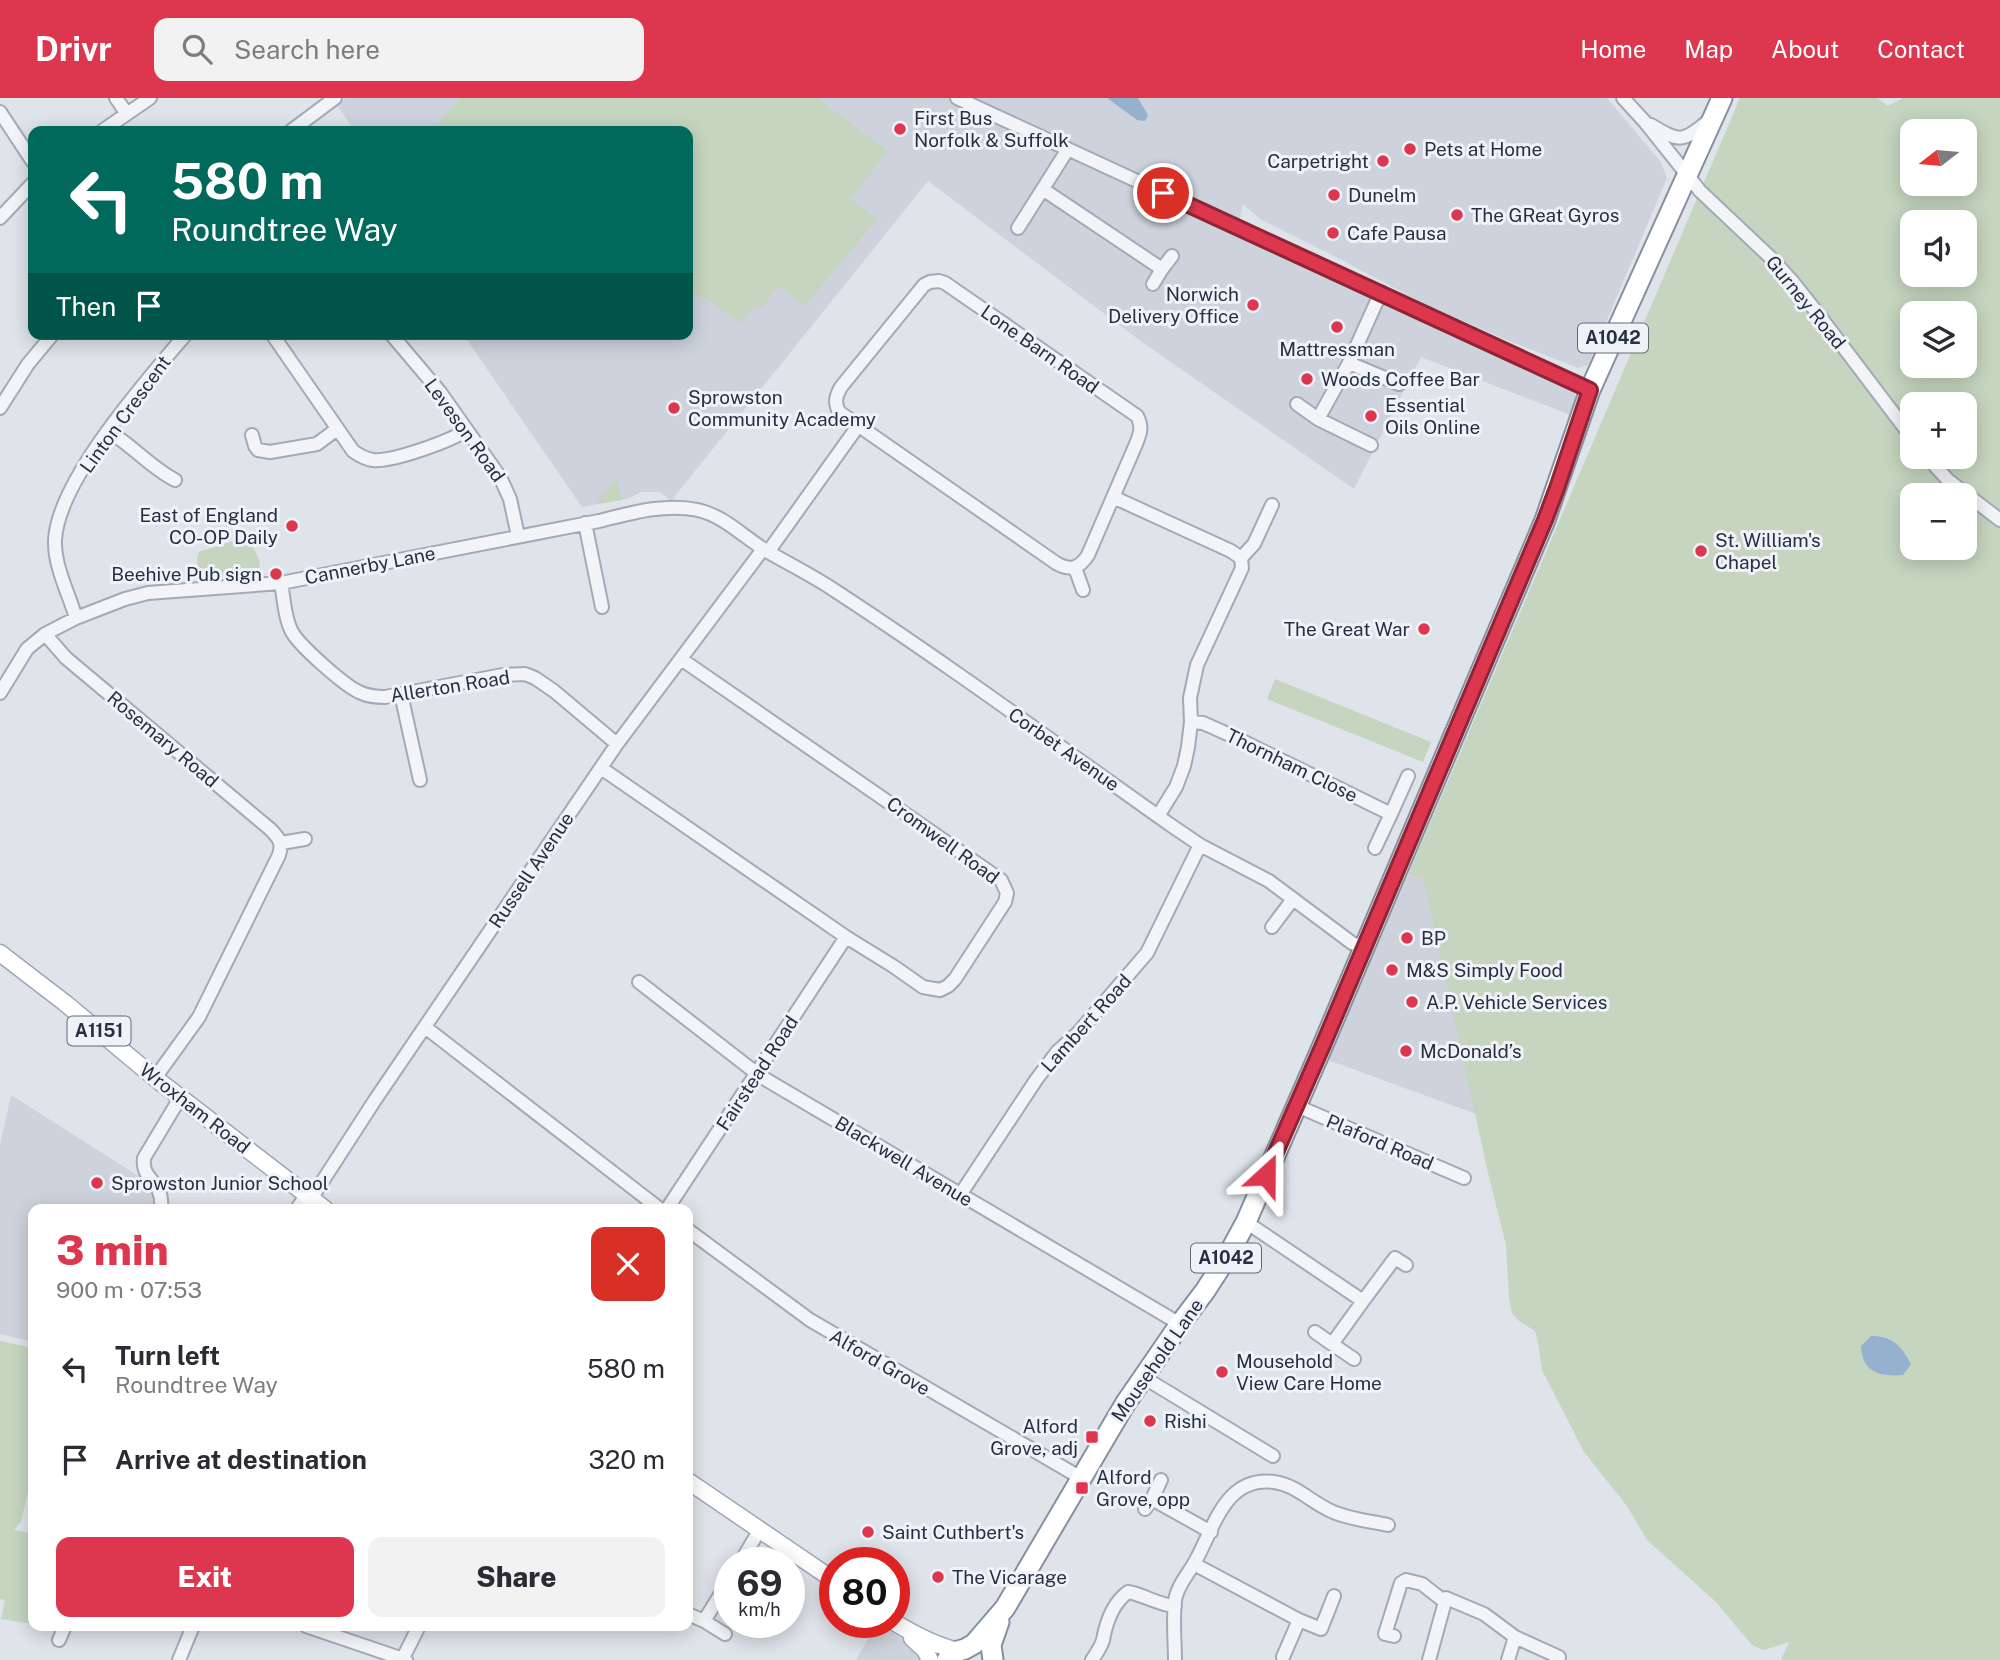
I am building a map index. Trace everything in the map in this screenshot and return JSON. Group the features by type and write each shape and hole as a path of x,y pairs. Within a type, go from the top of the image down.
{"highway":[{"name":"A1042","path":"1687,176 1722,98"},
{"name":"Mousehold Lane","path":"991,1660 994,1632 1005,1608 1125,1404 1205,1291 1246,1222 1545,520 1590,390 1687,176"},
{"name":"Mousehold Lane","path":"956,1653 984,1634 1005,1608"},
{"name":"Mousehold Lane","path":"956,1653 982,1654 991,1660"}],"main road":[{"name":"Wroxham Road","path":"0,953 180,1098 318,1204"},
{"path":"693,1485 819,1570"},
{"path":"910,1633 956,1653"},
{"path":"910,1637 925,1650 930,1660"}],"street":[{"path":"116,98 127,114"},
{"path":"109,126 150,98"},
{"path":"298,126 335,98"},
{"path":"957,98 1590,390"},
{"path":"1623,98 1645,121 1672,137 1691,136 1712,117"},
{"path":"0,113 28,155"},
{"name":"Gurney Road","path":"1645,121 1708,200 1792,281 1900,422"},
{"path":"1018,228 1068,149"},
{"path":"0,218 28,188"},
{"path":"1044,190 1162,269"},
{"path":"1153,284 1172,256"},
{"name":"Lone Barn Road","path":"930,282 945,283 1137,416 1141,431 1088,555 1083,563 1075,568 1056,563 858,426 831,405 841,387 930,282"},
{"path":"1318,419 1349,363 1381,292"},
{"path":"0,408 48,340"},
{"name":"Linton Crescent","path":"76,618 55,541 66,499 108,431 181,340"},
{"path":"276,340 353,451 363,458 376,460 444,443 467,430"},
{"name":"Leveson Road","path":"396,340 440,392 505,485 518,536"},
{"path":"1349,363 1399,384"},
{"path":"1297,404 1318,419 1371,445"},
{"path":"766,551 858,426"},
{"path":"252,435 256,452 270,452 317,444 337,429"},
{"path":"108,431 164,475 175,480"},
{"path":"1938,469 1948,481 2000,520"},
{"path":"1114,497 1241,558"},
{"path":"1158,816 1176,787 1184,766 1191,722 1190,698 1197,665 1242,568 1241,558 1254,544 1272,505"},
{"name":"Cannerby Lane","path":"0,693 27,649 45,634 125,598 148,593 281,583 644,510 692,509 716,516 766,551"},
{"path":"585,523 602,607"},
{"name":"Corbet Avenue","path":"766,551 832,589 1200,845 1269,881 1352,943 1364,948"},
{"name":"Russell Avenue","path":"302,1204 617,744 766,551"},
{"path":"1075,568 1083,590"},
{"name":"Allerton Road","path":"281,583 288,622 298,641 358,692 385,697 503,675 526,674 554,691 617,744"},
{"name":"Rosemary Road","path":"45,634 66,658 271,829 281,843"},
{"name":"Cromwell Road","path":"601,768 923,987 940,990 955,979 1005,902 1007,893 1001,880 681,659"},
{"path":"401,694 420,780"},
{"name":"Thornham Close","path":"1191,722 1203,723 1230,735 1391,814"},
{"path":"1375,848 1408,776"},
{"path":"155,1078 199,1017 279,855 281,843 305,839"},
{"name":"Lambert Road","path":"960,1195 1057,1052 1077,1034 1147,953 1200,845"},
{"path":"1272,927 1293,899"},
{"name":"Fairstead Road","path":"670,1204 846,937"},
{"name":"Blackwell Avenue","path":"639,982 757,1074 1180,1324"},
{"path":"425,1027 654,1204"},
{"path":"161,1204 159,1188 145,1174 144,1158 180,1098"},
{"name":"Plaford Road","path":"1297,1106 1464,1178"},
{"path":"1246,1222 1363,1301"},
{"name":"Alford Grove","path":"693,1234 827,1331 1081,1478"},
{"path":"1332,1344 1395,1258"},
{"path":"1315,1332 1354,1359"},
{"path":"1143,1377 1273,1456"},
{"path":"1161,1480 1148,1504 1211,1532"},
{"path":"1175,1660 1175,1606 1180,1586 1211,1532 1219,1512 1241,1487 1255,1482 1286,1485 1329,1511 1388,1525"},
{"path":"750,1547 759,1531"},
{"path":"1194,1564 1321,1629 1334,1596"},
{"path":"1387,1638 1398,1587 1406,1580 1422,1584 1445,1602"},
{"path":"1092,1660 1103,1641 1102,1633 1109,1618 1120,1598 1128,1592 1140,1594 1158,1604 1175,1606"},
{"path":"1429,1660 1446,1598 1484,1615 1515,1637 1559,1657"},
{"path":"704,1621 714,1605"},
{"path":"693,1616 714,1628"},
{"path":"1283,1657 1299,1620"},
{"path":"59,1640 63,1631"},
{"path":"179,1660 191,1631"},
{"path":"320,1631 404,1660 417,1631"},
{"path":"1508,1660 1515,1637"}],"shaded area":[{"path":"345,98 1607,98 1661,162 1667,178 1588,365 1578,368 1421,302 1260,219 1243,204 1237,232 1291,253 1499,357 1570,387 1578,400 1573,416 1421,357 1354,489 1142,342 928,181 671,501 660,492 641,492 627,499 582,507 467,340 693,340 693,126 351,126 338,107"},
{"path":"1408,875 1423,878 1476,1114 1328,1060"},
{"path":"11,1095 140,1177 156,1194 155,1204 28,1204 28,1341 0,1334 0,1145"},
{"path":"868,1638 900,1638 914,1647 920,1660 856,1660"}],"green space":[{"path":"460,98 817,98 888,151 851,199 877,219 805,306 779,286 760,310 755,307 740,323 707,299 693,294 693,126 437,126"},
{"path":"1740,98 1877,98 1888,106 1903,98 2000,98 2000,1660 1781,1660 1789,1642 1764,1650 1752,1645 1716,1602 1647,1540 1627,1506 1584,1452 1542,1370 1535,1331 1512,1313 1506,1245 1423,878 1408,875"},
{"path":"616,479 622,500 597,504 596,502"},
{"path":"243,538 258,556 260,567 255,577 198,579 199,552"},
{"path":"1275,679 1431,742 1423,762 1267,699"},
{"path":"0,1341 28,1347 28,1491 21,1522 14,1530 28,1533 28,1623 1,1619 5,1600 0,1599"}],"water":[{"path":"1107,98 1138,98 1148,115 1145,121 1137,120"},
{"path":"1871,1336 1891,1340 1904,1352 1911,1364 1903,1375 1879,1374 1868,1367 1861,1346"}],"place":[{"name":"First Bus Norfolk & Suffolk","path":"900,129"},
{"name":"Pets at Home","path":"1410,149"},
{"name":"Carpetright","path":"1383,161"},
{"name":"Dunelm","path":"1334,195"},
{"name":"The GReat Gyros","path":"1457,215"},
{"name":"Cafe Pausa","path":"1333,233"},
{"name":"Norwich Delivery Office","path":"1253,305"},
{"name":"Mattressman","path":"1337,327"},
{"name":"Woods Coffee Bar","path":"1307,379"},
{"name":"Sprowston Community Academy","path":"674,408"},
{"name":"Essential Oils Online","path":"1371,416"},
{"name":"East of England CO-OP Daily","path":"292,526"},
{"name":"St. William's Chapel","path":"1701,551"},
{"name":"Beehive Pub sign","path":"276,574"},
{"name":"The Great War","path":"1424,629"},
{"name":"BP","path":"1407,938"},
{"name":"M&S Simply Food","path":"1392,970"},
{"name":"A.P. Vehicle Services","path":"1412,1002"},
{"name":"McDonald’s","path":"1406,1051"},
{"name":"Sprowston Junior School","path":"97,1183"},
{"name":"Mousehold View Care Home","path":"1222,1372"},
{"name":"Rishi","path":"1150,1421"},
{"name":"Alford Grove, adj","path":"1092,1437"},
{"name":"Alford Grove, opp","path":"1082,1488"},
{"name":"Saint Cuthbert's","path":"868,1532"},
{"name":"The Vicarage","path":"938,1577"}],"route":[{"path":"1163,193 1590,390 1545,520 1266,1175"}]}
